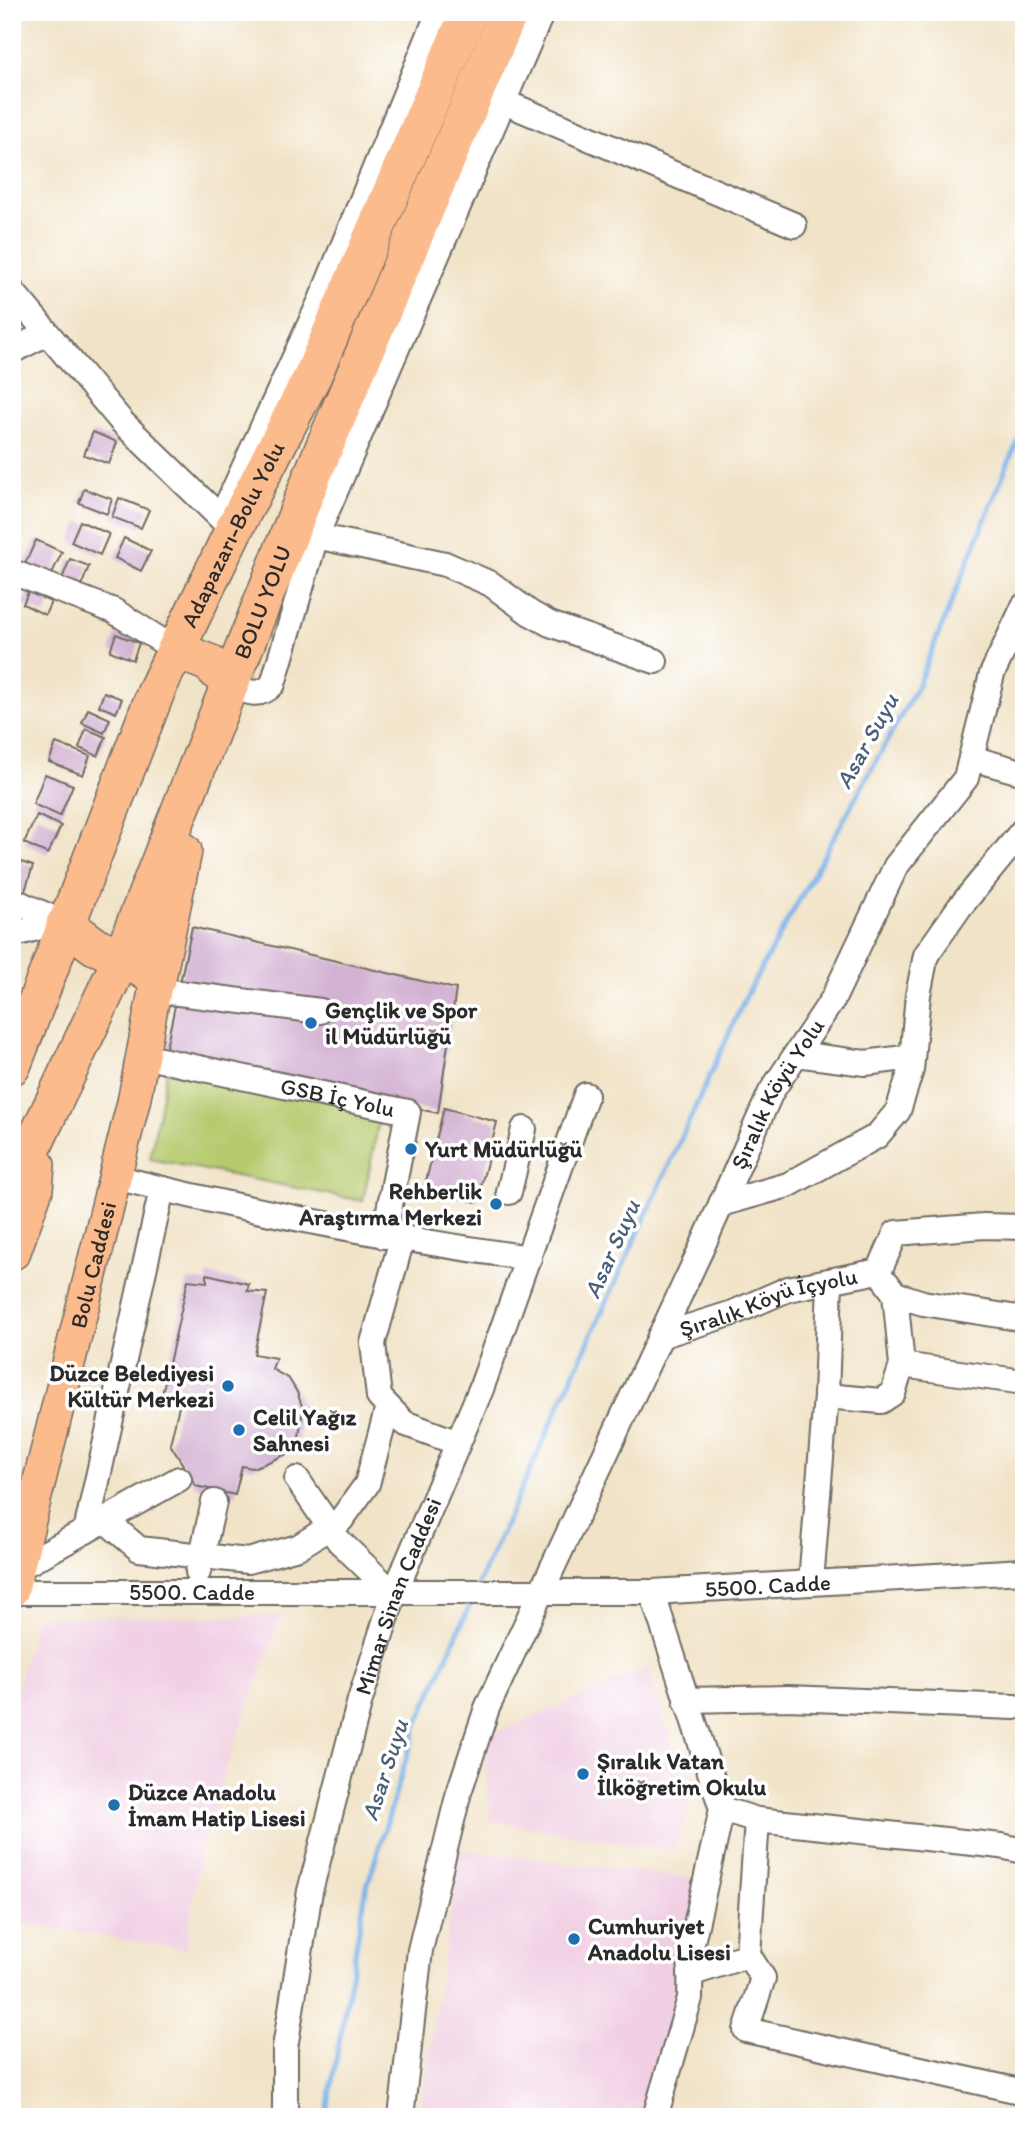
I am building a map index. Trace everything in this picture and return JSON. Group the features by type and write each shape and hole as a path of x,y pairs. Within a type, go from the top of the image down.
{"highway":[{"name":"Adapazarı-Bolu Yolu","path":"12,1066 54,922 157,689 169,646 227,525 313,375 469,12"},
{"name":"BOLU YOLU","path":"12,1191 122,957 315,470 509,12"},
{"path":"169,646 209,663 230,684"},
{"path":"54,922 95,946 122,957 156,984 202,757"},
{"path":"12,1251 34,1189 39,1134"}],"main road":[{"name":"Bolu Caddesi","path":"14,1584 115,1177 156,984"}],"street":[{"path":"12,291 122,422 227,525 439,12"},
{"path":"230,684 255,694 265,691 273,684 316,536 542,12"},
{"path":"504,102 794,225"},
{"path":"12,351 47,333"},
{"path":"316,536 445,564 491,584 530,613 550,624 655,661"},
{"path":"12,572 114,611 169,646"},
{"name":"Şıralık Köyü Yolu","path":"401,2117 420,1950 459,1792 487,1708 771,1092 834,999 895,866 966,778 992,674 1024,606"},
{"path":"971,758 1024,773"},
{"path":"721,1204 788,1185 877,1136 898,1111 911,1070 918,995 926,955 958,908 1024,829"},
{"path":"12,900 54,922"},
{"path":"12,935 54,922"},
{"path":"156,984 320,1011"},
{"path":"796,1054 865,1063 912,1057"},
{"name":"GSB İç Yolu","path":"142,1056 408,1112 393,1238"},
{"name":"Mimar Sinan Caddesi","path":"285,2117 285,2048 310,1891 360,1700 404,1593 481,1389 586,1095"},
{"path":"524,1129 500,1190 548,1202"},
{"path":"115,1177 393,1238 529,1258"},
{"path":"96,1525 162,1189"},
{"name":"Şıralık Köyü İçyolu","path":"879,1271 896,1233 984,1226 1024,1227"},
{"path":"393,1238 373,1343 379,1397 404,1423 458,1444"},
{"name":"Şıralık Köyü İçyolu","path":"660,1336 733,1313 788,1289 879,1271"},
{"name":"Şıralık Köyü İçyolu","path":"879,1271 895,1294"},
{"path":"811,1582 826,1396 830,1281"},
{"path":"826,1396 881,1401 893,1393 902,1365 898,1349 895,1294 923,1303 1024,1319"},
{"path":"902,1365 1024,1382"},
{"path":"96,1525 139,1549 202,1556 248,1561 298,1547 341,1520 367,1484 388,1407"},
{"path":"14,1584 96,1525 179,1479"},
{"path":"298,1479 339,1541 404,1593"},
{"path":"193,1593 214,1502"},
{"name":"5500. Cadde","path":"14,1584 193,1593 652,1592 1024,1571"},
{"path":"652,1592 722,1809 691,1947 690,1998 655,2117"},
{"path":"685,1700 788,1698 1014,1707"},
{"path":"722,1809 757,1820 1001,1846 1024,1851"},
{"path":"757,1820 748,1955 763,1978 746,2031 1024,2092"},
{"path":"691,1974 748,1955"}],"shaded area":[{"name":"Düzce Anadolu İmam Hatip Lisesi","path":"281,1616 230,1756 200,1853 186,1949 12,1922 12,1710 35,1617"},
{"name":"Şıralık Vatan İlköğretim Okulu","path":"648,1668 690,1808 673,1851 491,1821 482,1739"},
{"name":"Cumhuriyet Anadolu Lisesi","path":"460,1850 715,1881 663,2117 419,2117"}],"green space":[{"path":"167,1069 381,1111 363,1201 150,1159"}],"building":[{"path":"93,432 117,442 109,464 84,455"},
{"path":"84,489 112,499 107,514 79,503"},
{"path":"119,498 149,510 141,528 112,517"},
{"path":"80,521 109,534 100,555 71,542"},
{"path":"124,538 151,551 141,571 115,558"},
{"path":"36,540 62,552 49,580 23,568"},
{"path":"70,559 89,566 79,592 60,584"},
{"path":"28,592 51,602 45,615 23,604"},
{"path":"116,634 139,643 133,660 110,651"},
{"path":"104,692 122,699 116,713 99,706"},
{"path":"88,709 110,719 104,733 82,723"},
{"path":"86,729 106,737 98,756 79,748"},
{"path":"56,743 90,756 83,775 49,762"},
{"path":"45,774 73,785 60,816 33,804"},
{"path":"37,815 61,826 48,854 24,843"},
{"path":"12,859 33,866 24,894 12,890"},
{"name":"Gençlik ve Spor il Müdürlüğü","path":"192,927 456,989 438,1113 164,1057"},
{"name":"Rehberlik Araştırma Merkezi","path":"444,1108 497,1122 477,1202 424,1189"},
{"name":"Düzce Belediyesi Kültür Merkezi","path":"207,1274 249,1284 247,1291 267,1293 254,1354 276,1358 272,1369 289,1379 303,1409 299,1437 287,1454 252,1468 242,1466 235,1495 196,1486 170,1444 181,1398 162,1394 188,1280 207,1282"}],"waterway":[{"name":"Asar Suyu","path":"478,1584 746,996 917,687 1024,430"},
{"name":"Asar Suyu","path":"326,2117 366,1890 416,1727 472,1600"}],"place":[{"name":"Gençlik ve Spor il Müdürlüğü","path":"311,1023"},
{"name":"Yurt Müdürlüğü","path":"411,1149"},
{"name":"Rehberlik Araştırma Merkezi","path":"496,1204"},
{"name":"Düzce Belediyesi Kültür Merkezi","path":"228,1386"},
{"name":"Celil Yağız Sahnesi","path":"239,1430"},
{"name":"Şıralık Vatan İlköğretim Okulu","path":"583,1774"},
{"name":"Düzce Anadolu İmam Hatip Lisesi","path":"114,1805"},
{"name":"Cumhuriyet Anadolu Lisesi","path":"574,1939"}]}
